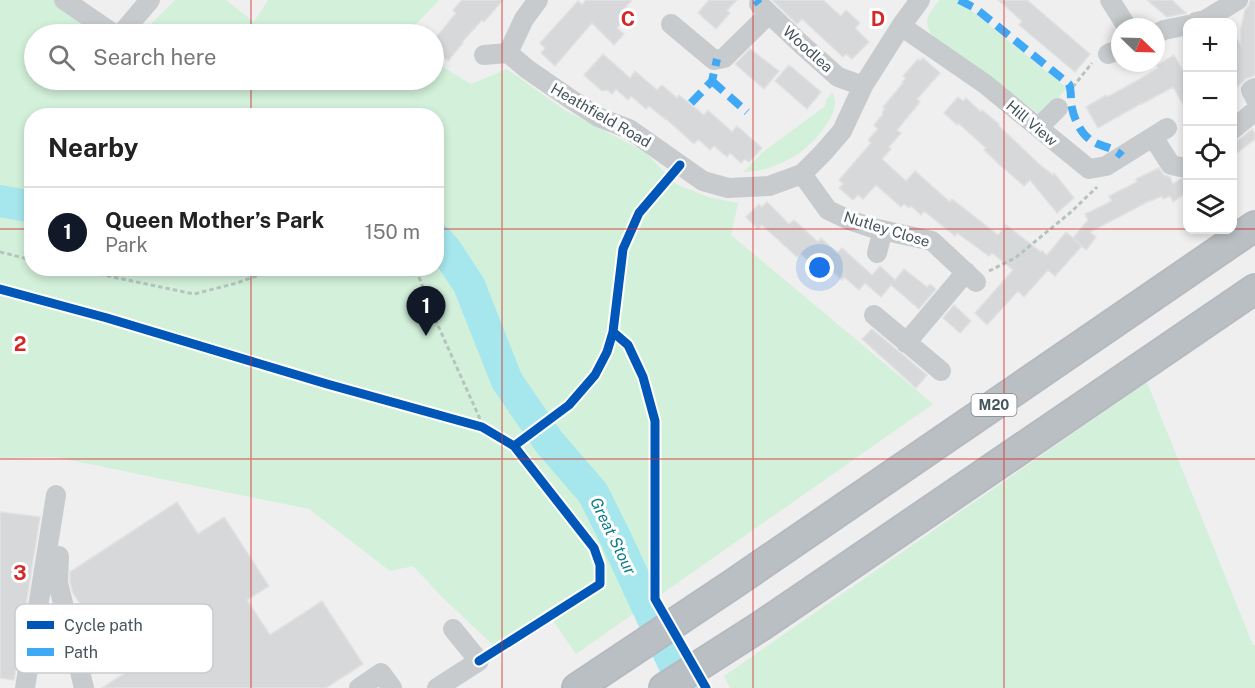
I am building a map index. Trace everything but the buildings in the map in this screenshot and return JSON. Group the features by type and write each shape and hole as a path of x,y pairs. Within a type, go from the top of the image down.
{"highway":[{"name":"M20","path":"577,688 733,584 1255,226"},
{"path":"664,688 761,626 1255,289"}],"street":[{"path":"64,0 99,24"},
{"path":"130,24 150,0"},
{"path":"484,55 508,53 524,20 538,0"},
{"name":"Heathfield Road","path":"508,53 526,69 572,100 598,117 628,129 703,182 728,188 770,186 802,174 824,153 842,131 863,86 920,0"},
{"path":"1110,0 1121,18"},
{"path":"1208,18 1238,0"},
{"name":"Woodlea","path":"671,24 714,60 724,58 764,9 838,77 863,86"},
{"name":"Hill View","path":"901,26 985,84 1089,169 1106,166 1160,133 1171,165 1183,167"},
{"path":"1165,31 1183,26"},
{"path":"1255,88 1251,90 1255,98"},
{"path":"1039,127 1058,108"},
{"path":"1237,127 1255,111"},
{"name":"Nutley Close","path":"802,174 828,210 849,220 932,241 971,277"},
{"path":"877,253 883,230"},
{"path":"906,343 971,277"},
{"path":"874,315 941,371"},
{"path":"38,604 56,495"},
{"path":"59,556 58,583 63,604"},
{"path":"437,688 479,661 453,629"},
{"path":"25,688 27,673"},
{"path":"80,673 84,688"},
{"path":"359,688 381,673 392,688"}],"path":[{"path":"1058,108 1101,50 1111,51"},
{"path":"971,277 988,272 1015,258 1071,212 1100,184"},
{"path":"0,252 24,258"},
{"path":"108,276 194,294 256,276"},
{"path":"418,276 486,429"},
{"path":"471,424 486,429"}],"green space":[{"path":"0,0 54,0 84,24 24,24 24,90 444,90 444,68 471,84 507,69 563,109 645,152 676,184 708,197 738,203 731,235 933,404 576,654 546,611 494,646 413,566 390,571 309,509 55,457 0,458"},
{"path":"175,0 226,0 254,22 268,0 439,0 416,24 151,24"},
{"path":"939,0 958,0 1067,88 1047,110 1038,113 933,37 927,22"},
{"path":"832,92 835,104 828,122 802,151 780,164 743,172 763,152 825,106"},
{"path":"1147,382 1253,645 1255,645 1255,688 730,688 724,676"}],"waterway":[{"name":"Great Stour","path":"0,201 24,206"},
{"name":"Great Stour","path":"444,248 469,285 507,381 549,442 593,493 685,688"}],"marked path":[{"path":"756,0 759,4"},
{"path":"959,0 975,8 1069,84 1071,105 1082,132 1092,141 1122,156"},
{"path":"691,103 712,81 717,59"},
{"path":"712,81 747,112"}],"cycle path":[{"path":"514,446 569,405 595,375 607,352 613,332 623,249 639,213 680,165"},
{"path":"0,289 482,427 514,446 594,548 600,565 600,584 479,661"},
{"path":"613,332 628,345 643,377 655,421 655,599 706,688"}],"place":[{"name":"Queen Mother’s Park","path":"426,336"}]}
